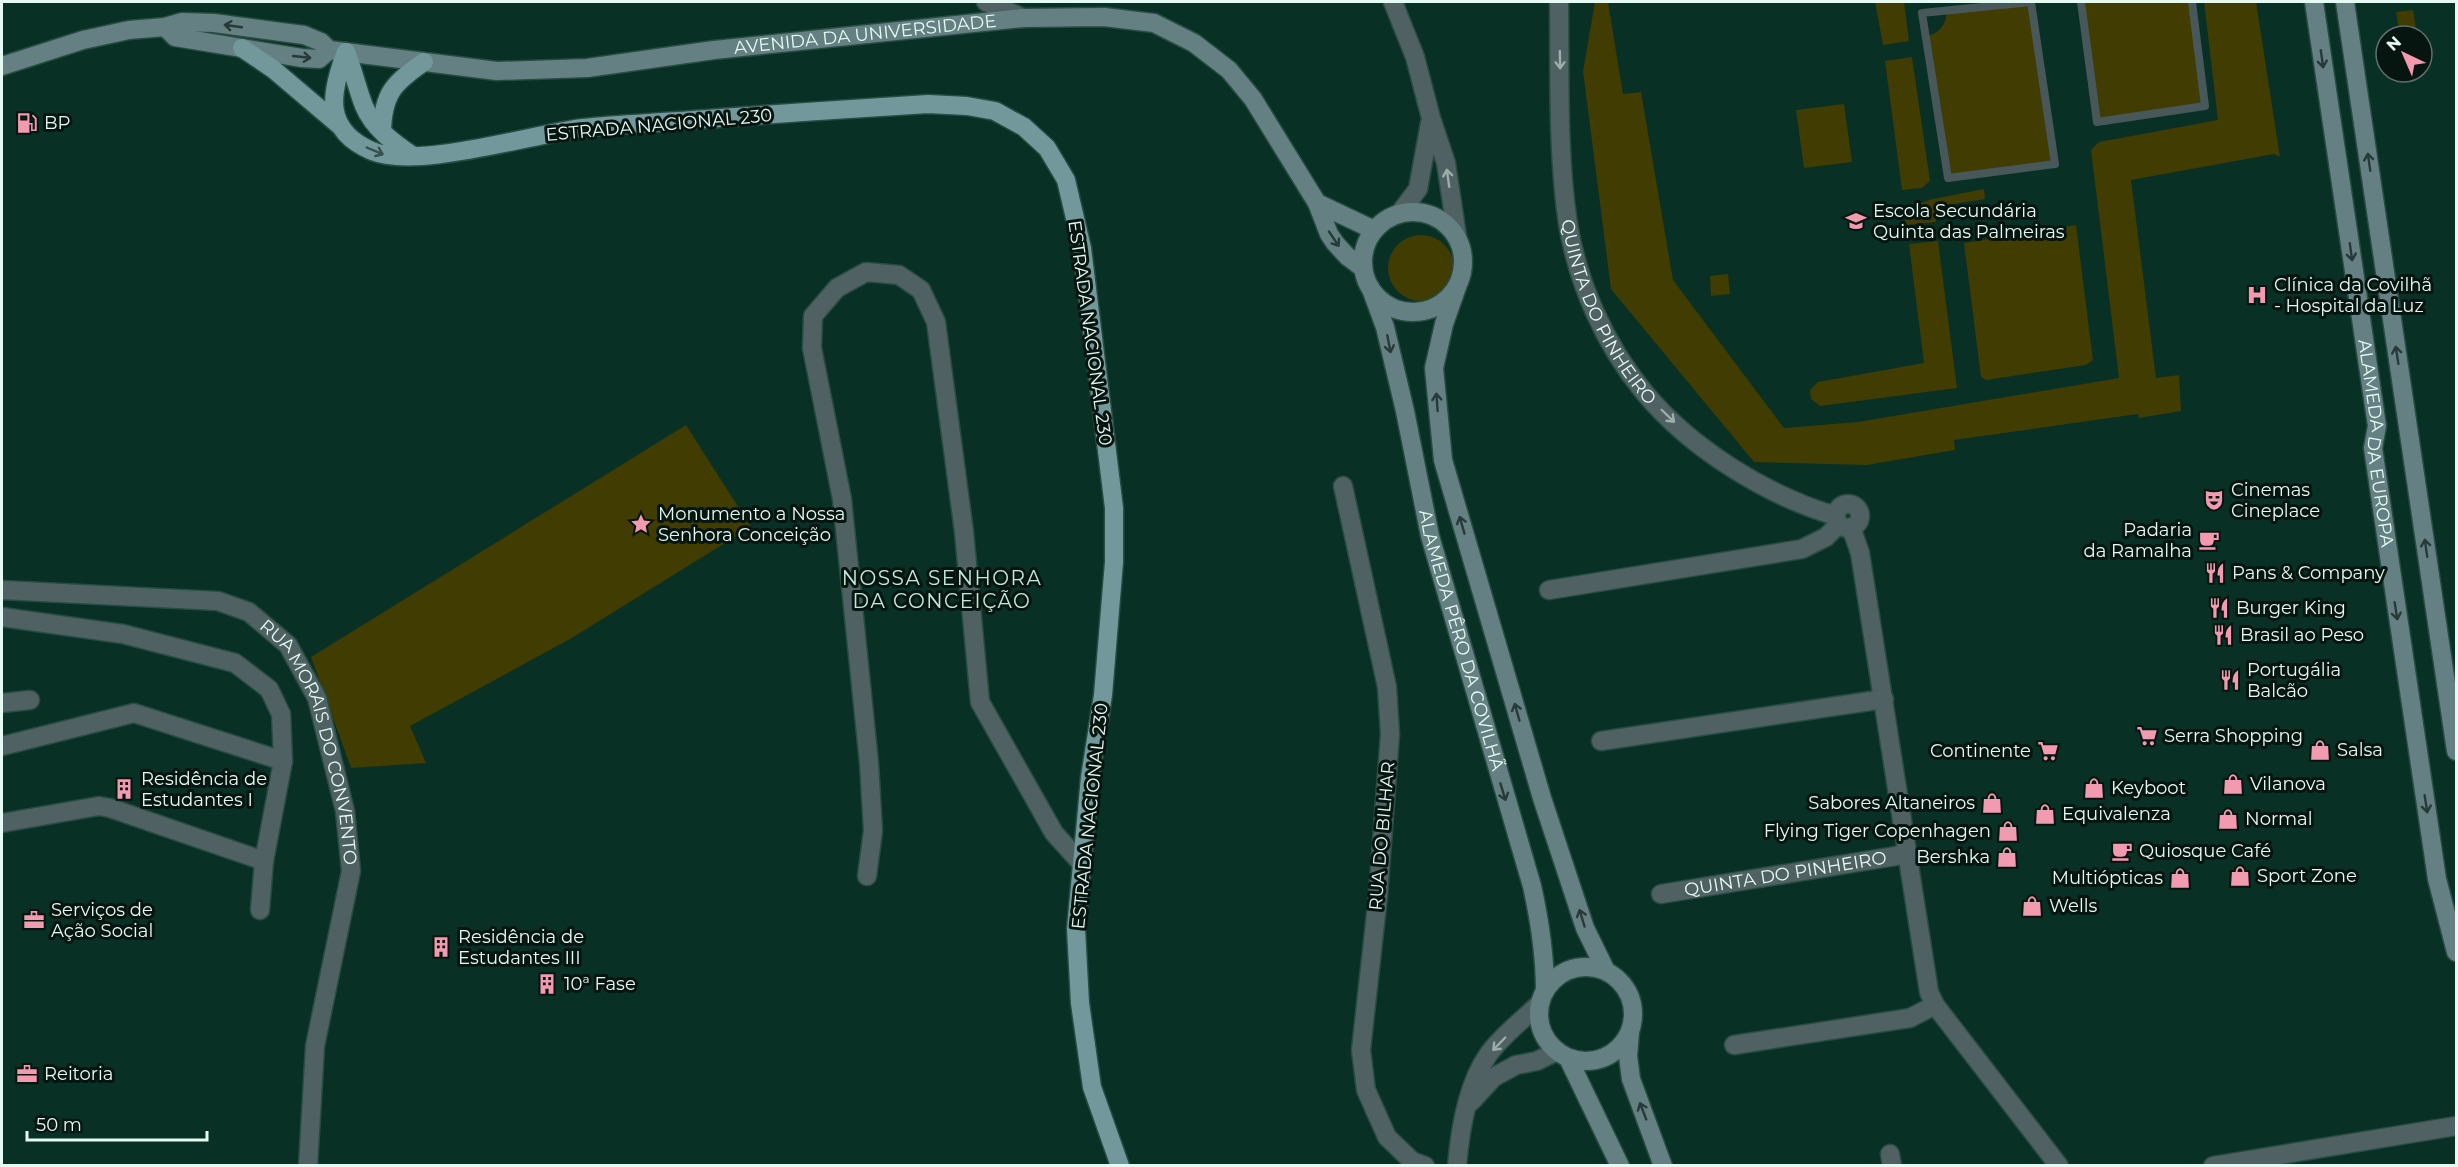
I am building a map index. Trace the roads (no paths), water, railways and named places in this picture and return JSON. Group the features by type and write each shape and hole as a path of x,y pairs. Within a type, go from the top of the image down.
{"main road":[{"name":"ALAMEDA DA EUROPA","path":"2314,2 2377,426 2373,448 2410,705 2437,879 2457,952"},
{"name":"ALAMEDA DA EUROPA","path":"2345,2 2457,751"},
{"name":"AVENIDA DA UNIVERSIDADE","path":"2,66 83,40 129,30 165,27 182,22 214,23 304,35 337,51 497,71 587,68 714,50 1023,18 1104,17 1154,23 1194,43 1229,70 1253,99 1317,203 1335,243 1363,268"},
{"name":"AVENIDA DA UNIVERSIDADE","path":"165,27 175,37 318,59 337,51"},
{"name":"ESTRADA NACIONAL 230","path":"242,48 273,69 354,140 386,156 413,156 487,146 582,128 928,104 967,106 995,111 1024,127 1047,148 1066,180 1082,248 1114,508 1114,562 1103,695 1090,777 1076,929 1080,1003 1092,1087 1120,1166"},
{"path":"337,51 338,71 332,99 340,126"},
{"path":"337,51 355,75 364,106 371,120 413,156"},
{"path":"382,131 384,104 393,86 424,62"},
{"path":"1317,203 1374,230"},
{"path":"1363,268 1362,254 1374,230 1385,220 1399,214 1415,212 1432,215 1446,224 1457,236"},
{"name":"ALAMEDA PÊRO DA COVILHÃ","path":"1457,236 1464,262 1444,324 1434,368 1443,460 1542,798 1585,928 1606,971 1618,979 1627,990 1632,1004 1633,1018 1628,1056 1631,1079 1663,1166"},
{"name":"ALAMEDA PÊRO DA COVILHÃ","path":"1363,268 1385,327 1406,411 1430,536 1542,927 1545,954 1543,997 1539,1017 1541,1030 1548,1042 1563,1055 1620,1166"},
{"name":"ALAMEDA PÊRO DA COVILHÃ","path":"1371,289 1382,302 1397,310 1414,312 1431,309 1446,300 1457,287"},
{"path":"1543,997 1552,981 1571,969 1583,967 1606,971"},
{"path":"1563,1055 1583,1061 1597,1060 1611,1054 1622,1045 1630,1032"}],"street":[{"path":"986,2 1023,18"},
{"path":"1393,2 1415,57 1446,163 1457,236"},
{"name":"QUINTA DO PINHEIRO","path":"1559,2 1561,134 1568,225 1578,266 1591,302 1610,341 1644,393 1703,447 1736,470 1796,502 1842,522 1860,553 1925,974 1935,1005 2059,1166"},
{"path":"1399,214 1418,189 1431,118"},
{"path":"867,876 873,831 869,763 842,499 812,348 813,316 837,288 866,272 899,275 921,290 936,322 964,532 980,702 1054,833 1082,864"},
{"name":"RUA DO BILHAR","path":"1343,486 1386,687 1390,734 1378,896 1361,1050 1362,1060 1366,1090 1387,1137 1412,1161 1425,1166"},
{"path":"1549,590 1802,549 1826,537 1842,522"},
{"name":"RUA MORAIS DO CONVENTO","path":"2,590 218,602 249,612 288,645 312,689 345,811 351,871 315,1046 308,1166"},
{"path":"2,617 123,634 235,663 269,689 281,714 283,761 264,861 260,910"},
{"path":"1601,741 1884,699"},
{"path":"2,703 30,700"},
{"path":"2,746 134,713 283,761"},
{"path":"2,823 99,806 264,861"},
{"name":"QUINTA DO PINHEIRO","path":"1661,894 1908,854"},
{"path":"1457,1166 1459,1142 1468,1105 1477,1077 1488,1055 1543,997"},
{"path":"1734,1045 1910,1018 1935,1005"},
{"path":"1468,1105 1494,1077 1516,1065 1563,1055"},
{"path":"2213,1166 2457,1126"}],"waterway":[{"path":"2031,2 2055,164 1948,178 1922,13 2031,2"},
{"path":"2081,2 2097,122 2205,106 2192,2"}],"place":[{"name":"BP","path":"27,123"},
{"name":"Escola Secundária Quinta das Palmeiras","path":"1856,221"},
{"name":"Clínica da Covilhã - Hospital da Luz","path":"2257,295"},
{"name":"Cinemas Cineplace","path":"2214,500"},
{"name":"Monumento a Nossa Senhora Conceição","path":"641,524"},
{"name":"Padaria da Ramalha","path":"2209,540"},
{"name":"Pans & Company","path":"2215,573"},
{"name":"Burger King","path":"2219,608"},
{"name":"Brasil ao Peso","path":"2223,635"},
{"name":"Portugália Balcão","path":"2230,680"},
{"name":"Serra Shopping","path":"2147,736"},
{"name":"Salsa","path":"2320,750"},
{"name":"Continente","path":"2048,751"},
{"name":"Vilanova","path":"2233,784"},
{"name":"Keyboot","path":"2094,788"},
{"name":"Residência de Estudantes I","path":"124,789"},
{"name":"Sabores Altaneiros","path":"1992,803"},
{"name":"Equivalenza","path":"2045,814"},
{"name":"Normal","path":"2228,819"},
{"name":"Flying Tiger Copenhagen","path":"2008,831"},
{"name":"Quiosque Café","path":"2122,851"},
{"name":"Bershka","path":"2007,857"},
{"name":"Sport Zone","path":"2240,876"},
{"name":"Multiópticas","path":"2180,878"},
{"name":"Wells","path":"2032,906"},
{"name":"Serviços de Ação Social","path":"34,920"},
{"name":"Residência de Estudantes III","path":"441,947"},
{"name":"10ª Fase","path":"547,984"},
{"name":"Reitoria","path":"27,1074"}],"district":[{"name":"NOSSA SENHORA DA CONCEIÇÃO","path":"942,590"}]}
